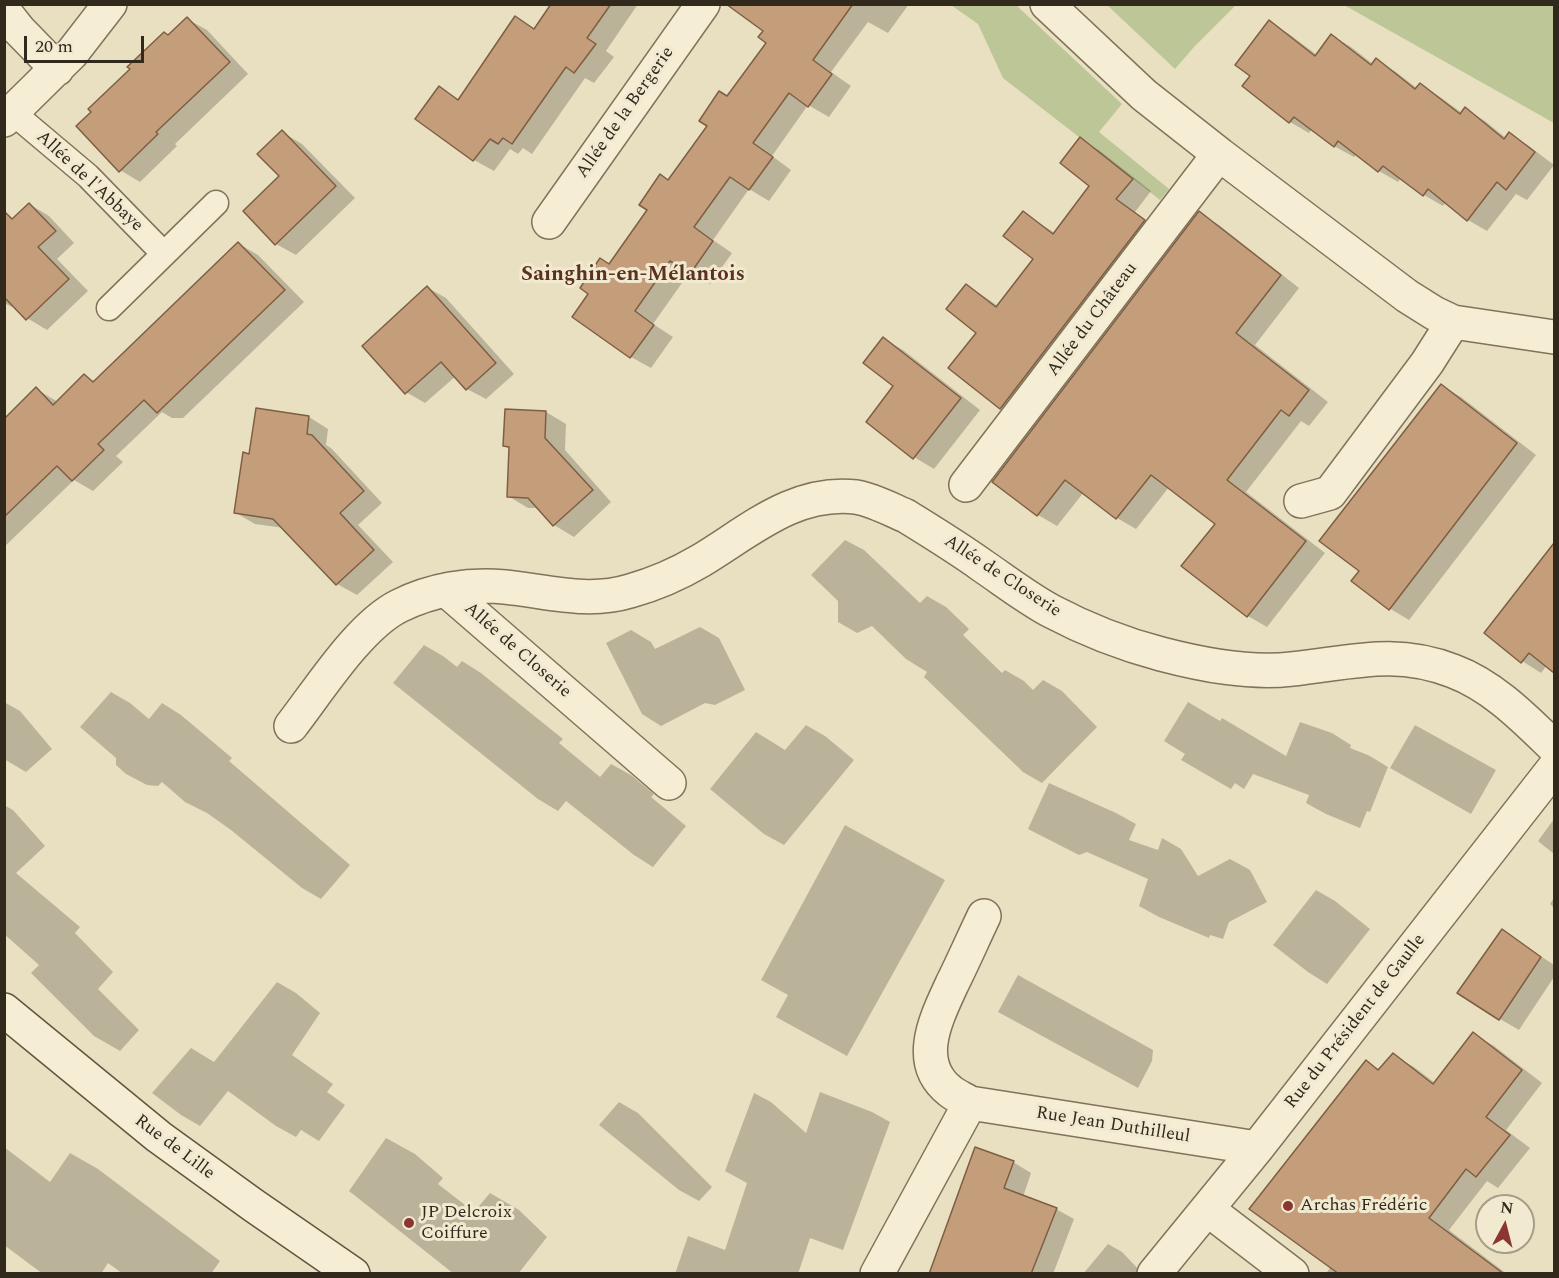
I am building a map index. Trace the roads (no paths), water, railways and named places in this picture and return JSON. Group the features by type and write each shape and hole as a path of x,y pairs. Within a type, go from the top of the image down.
{"street":[{"name":"Allée de l'Abbaye","path":"8,116 72,53 110,4"},
{"name":"Allée de la Bergerie","path":"549,222 703,4"},
{"path":"1047,4 1144,95 1407,296 1434,314 1453,322 1554,337"},
{"path":"4,11 57,69"},
{"name":"Allée du Château","path":"966,485 1219,154"},
{"path":"1301,501 1330,493 1427,363 1453,322"},
{"name":"Allée de Closerie","path":"291,726 351,648 381,617 398,606 419,597 446,590 486,586 568,597 600,597 627,592 679,573 786,507 809,499 832,496 857,497 881,504 906,516 1050,610 1118,641 1198,663 1264,670 1382,658 1405,658 1453,670 1476,681 1498,696 1554,747"},
{"name":"Allée de Closerie","path":"446,590 669,783"},
{"name":"Rue du Président de Gaulle","path":"1154,1274 1257,1148 1554,768"},
{"name":"Rue Jean Duthilleul","path":"984,916 933,1025 930,1045 932,1063 939,1078 949,1091 970,1103 1257,1148"},
{"name":"Rue de Lille","path":"4,1010 159,1137 353,1274"},
{"path":"878,1274 970,1103"},
{"path":"1207,1209 1292,1274"}],"lane":[{"name":"Allée de l'Abbaye","path":"8,116 88,176 164,254"},
{"path":"109,308 216,203"}],"place":[{"name":"Archas Frédéric","path":"1288,1206"},
{"name":"JP Delcroix Coiffure","path":"409,1223"}],"district":[{"name":"Sainghin-en-Mélantois","path":"633,276"}]}
